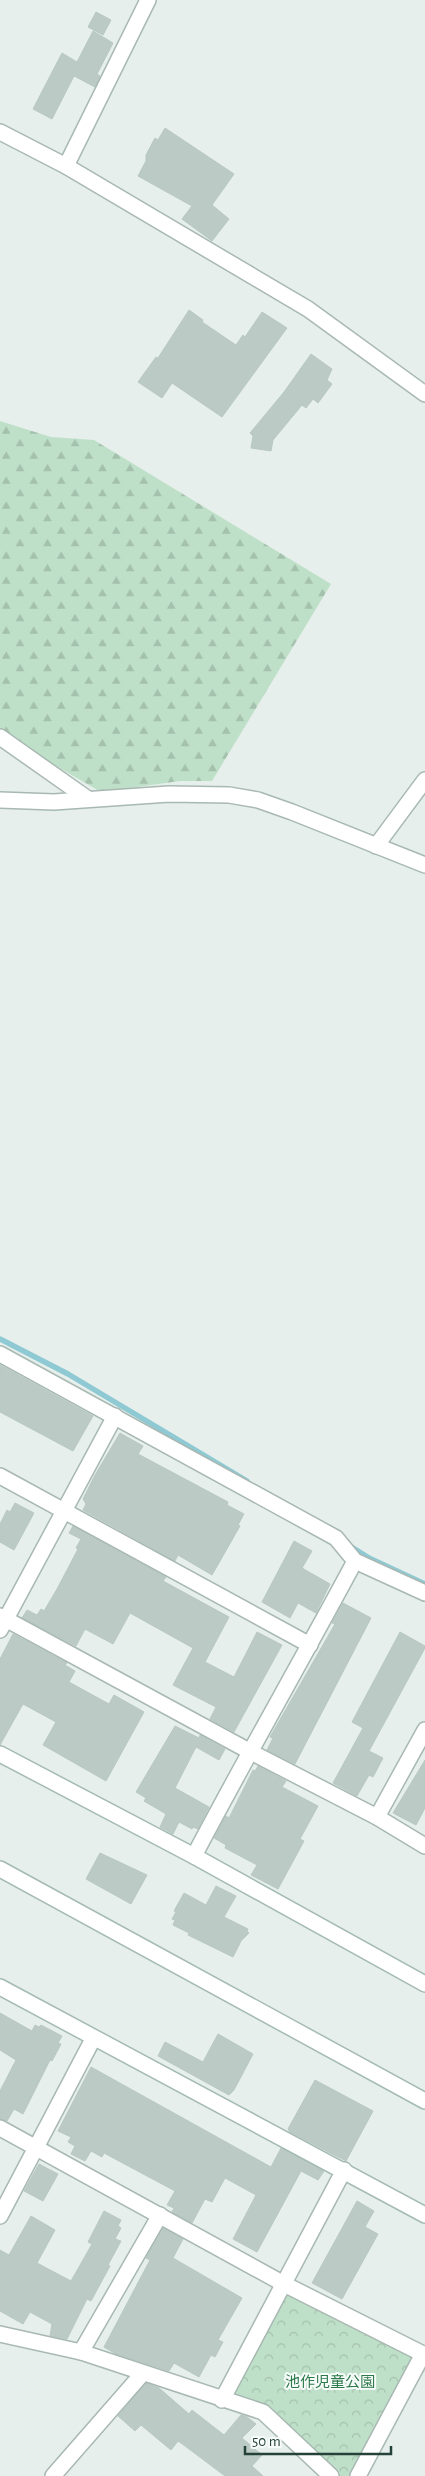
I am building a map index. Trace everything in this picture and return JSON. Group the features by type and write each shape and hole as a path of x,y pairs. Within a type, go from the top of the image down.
{"street":[{"path":"66,166 148,0"},
{"path":"0,132 66,166 308,309 425,394"},
{"path":"0,737 88,799"},
{"path":"376,846 425,780"},
{"path":"0,800 54,802 169,794 229,795 258,800 292,812 425,865"},
{"path":"0,1354 336,1538 355,1561 425,1593"},
{"path":"114,1416 2,1622 377,1818 425,1846"},
{"path":"0,1476 310,1645"},
{"path":"194,1856 249,1751 310,1645 355,1561"},
{"path":"377,1818 425,1730"},
{"path":"0,1754 194,1856 425,1984"},
{"path":"0,1869 425,2100"},
{"path":"0,1987 93,2039 344,2170 425,2215"},
{"path":"0,2216 93,2039"},
{"path":"0,2128 284,2284 424,2354 358,2476"},
{"path":"222,2400 344,2170"},
{"path":"81,2352 160,2215"},
{"path":"0,2334 81,2352 263,2412 331,2476"},
{"path":"54,2476 143,2373"}],"green space":[{"path":"0,421 51,437 94,440 331,584 212,781 180,781 101,792 18,744 0,729"},
{"name":"池作児童公園","path":"284,2284 423,2354 358,2476 331,2476 263,2412 222,2400"}],"building":[{"path":"96,12 111,20 103,35 88,27"},
{"path":"93,31 113,43 97,74 100,76 95,87 74,76 52,119 33,109 62,53 77,62"},
{"path":"165,128 234,174 212,205 229,219 212,241 182,219 192,206 138,176 155,138 158,140"},
{"path":"189,310 203,320 202,322 236,345 243,335 245,337 262,312 287,328 222,417 172,383 162,398 138,382 156,357 158,358"},
{"path":"311,354 332,369 327,380 332,384 318,403 313,399 306,408 302,405 273,440 271,451 251,448 253,436 250,433 284,392"},
{"path":"0,1365 93,1416 73,1451 0,1412"},
{"path":"120,1433 143,1446 138,1454 228,1502 227,1505 244,1514 238,1525 240,1526 212,1575 178,1555 175,1561 83,1510 86,1504 83,1499"},
{"path":"15,1503 34,1513 14,1550 0,1542 0,1524 7,1510 10,1512"},
{"path":"73,1526 166,1577 163,1581 229,1617 205,1662 234,1677 257,1632 282,1645 234,1732 210,1719 216,1707 173,1685 193,1648 130,1613 113,1644 85,1629 76,1646 22,1618 27,1610 37,1615 41,1609 44,1611 57,1589 78,1549 76,1548 81,1539 69,1533"},
{"path":"294,1541 312,1551 302,1568 330,1584 316,1613 298,1603 290,1618 262,1602"},
{"path":"343,1603 371,1618 295,1764 267,1750 273,1738 270,1737 335,1624 332,1623"},
{"path":"400,1632 425,1646 425,1648 369,1751 383,1758 373,1777 369,1775 357,1796 333,1783 363,1728 352,1722"},
{"path":"13,1634 67,1663 65,1665 75,1671 69,1682 109,1704 114,1695 144,1712 106,1781 43,1745 56,1722 23,1704 0,1745 0,1659"},
{"path":"175,1726 199,1738 200,1735 225,1749 219,1760 196,1747 175,1788 209,1807 198,1829 193,1827 192,1829 179,1822 173,1834 160,1827 166,1814 144,1801 146,1798 136,1792"},
{"path":"425,1760 425,1808 416,1825 393,1813"},
{"path":"258,1766 286,1781 282,1787 318,1806 300,1839 304,1841 278,1889 251,1875 257,1865 225,1848 226,1845 214,1838 226,1816 229,1818 253,1770 255,1771"},
{"path":"100,1853 147,1875 131,1904 86,1879"},
{"path":"216,1886 236,1896 224,1917 248,1929 249,1933 241,1941 233,1957 188,1935 189,1933 173,1925 175,1920 172,1919 176,1912 174,1911 184,1893 206,1905"},
{"path":"0,2013 32,2031 35,2025 39,2027 41,2025 62,2036 58,2043 61,2044 52,2061 50,2060 23,2114 14,2109 7,2121 0,2119 0,2091 16,2060 0,2050"},
{"path":"218,2034 253,2054 234,2090 229,2095 158,2056 165,2042 203,2062"},
{"path":"91,2067 271,2167 281,2148 324,2171 318,2180 301,2171 257,2252 233,2239 256,2195 225,2178 212,2202 205,2199 192,2223 172,2212 174,2208 167,2205 175,2191 104,2153 102,2157 91,2151 85,2161 71,2154 75,2146 68,2142 71,2137 58,2131"},
{"path":"315,2080 373,2111 346,2161 290,2132 288,2129"},
{"path":"39,2164 58,2174 43,2201 24,2191"},
{"path":"357,2201 374,2211 365,2227 378,2234 342,2299 312,2283"},
{"path":"104,2211 121,2220 118,2226 121,2228 115,2239 121,2241 91,2301 87,2299 67,2339 50,2336 52,2324 30,2312 23,2324 0,2311 0,2250 9,2255 31,2216 55,2230 37,2263 71,2281 92,2244 88,2242"},
{"path":"163,2228 183,2239 173,2258 242,2298 218,2340 223,2342 215,2357 211,2355 199,2377 174,2363 169,2371 116,2354 104,2347 150,2260 146,2258"},
{"path":"146,2383 159,2388 189,2414 192,2410 224,2435 241,2415 256,2424 242,2438 262,2455 252,2466 263,2476 225,2476 178,2441 171,2450 141,2425 135,2431 118,2416"}],"waterway":[{"path":"0,1339 68,1374 247,1481"},
{"path":"350,1546 369,1558 425,1584"}]}
